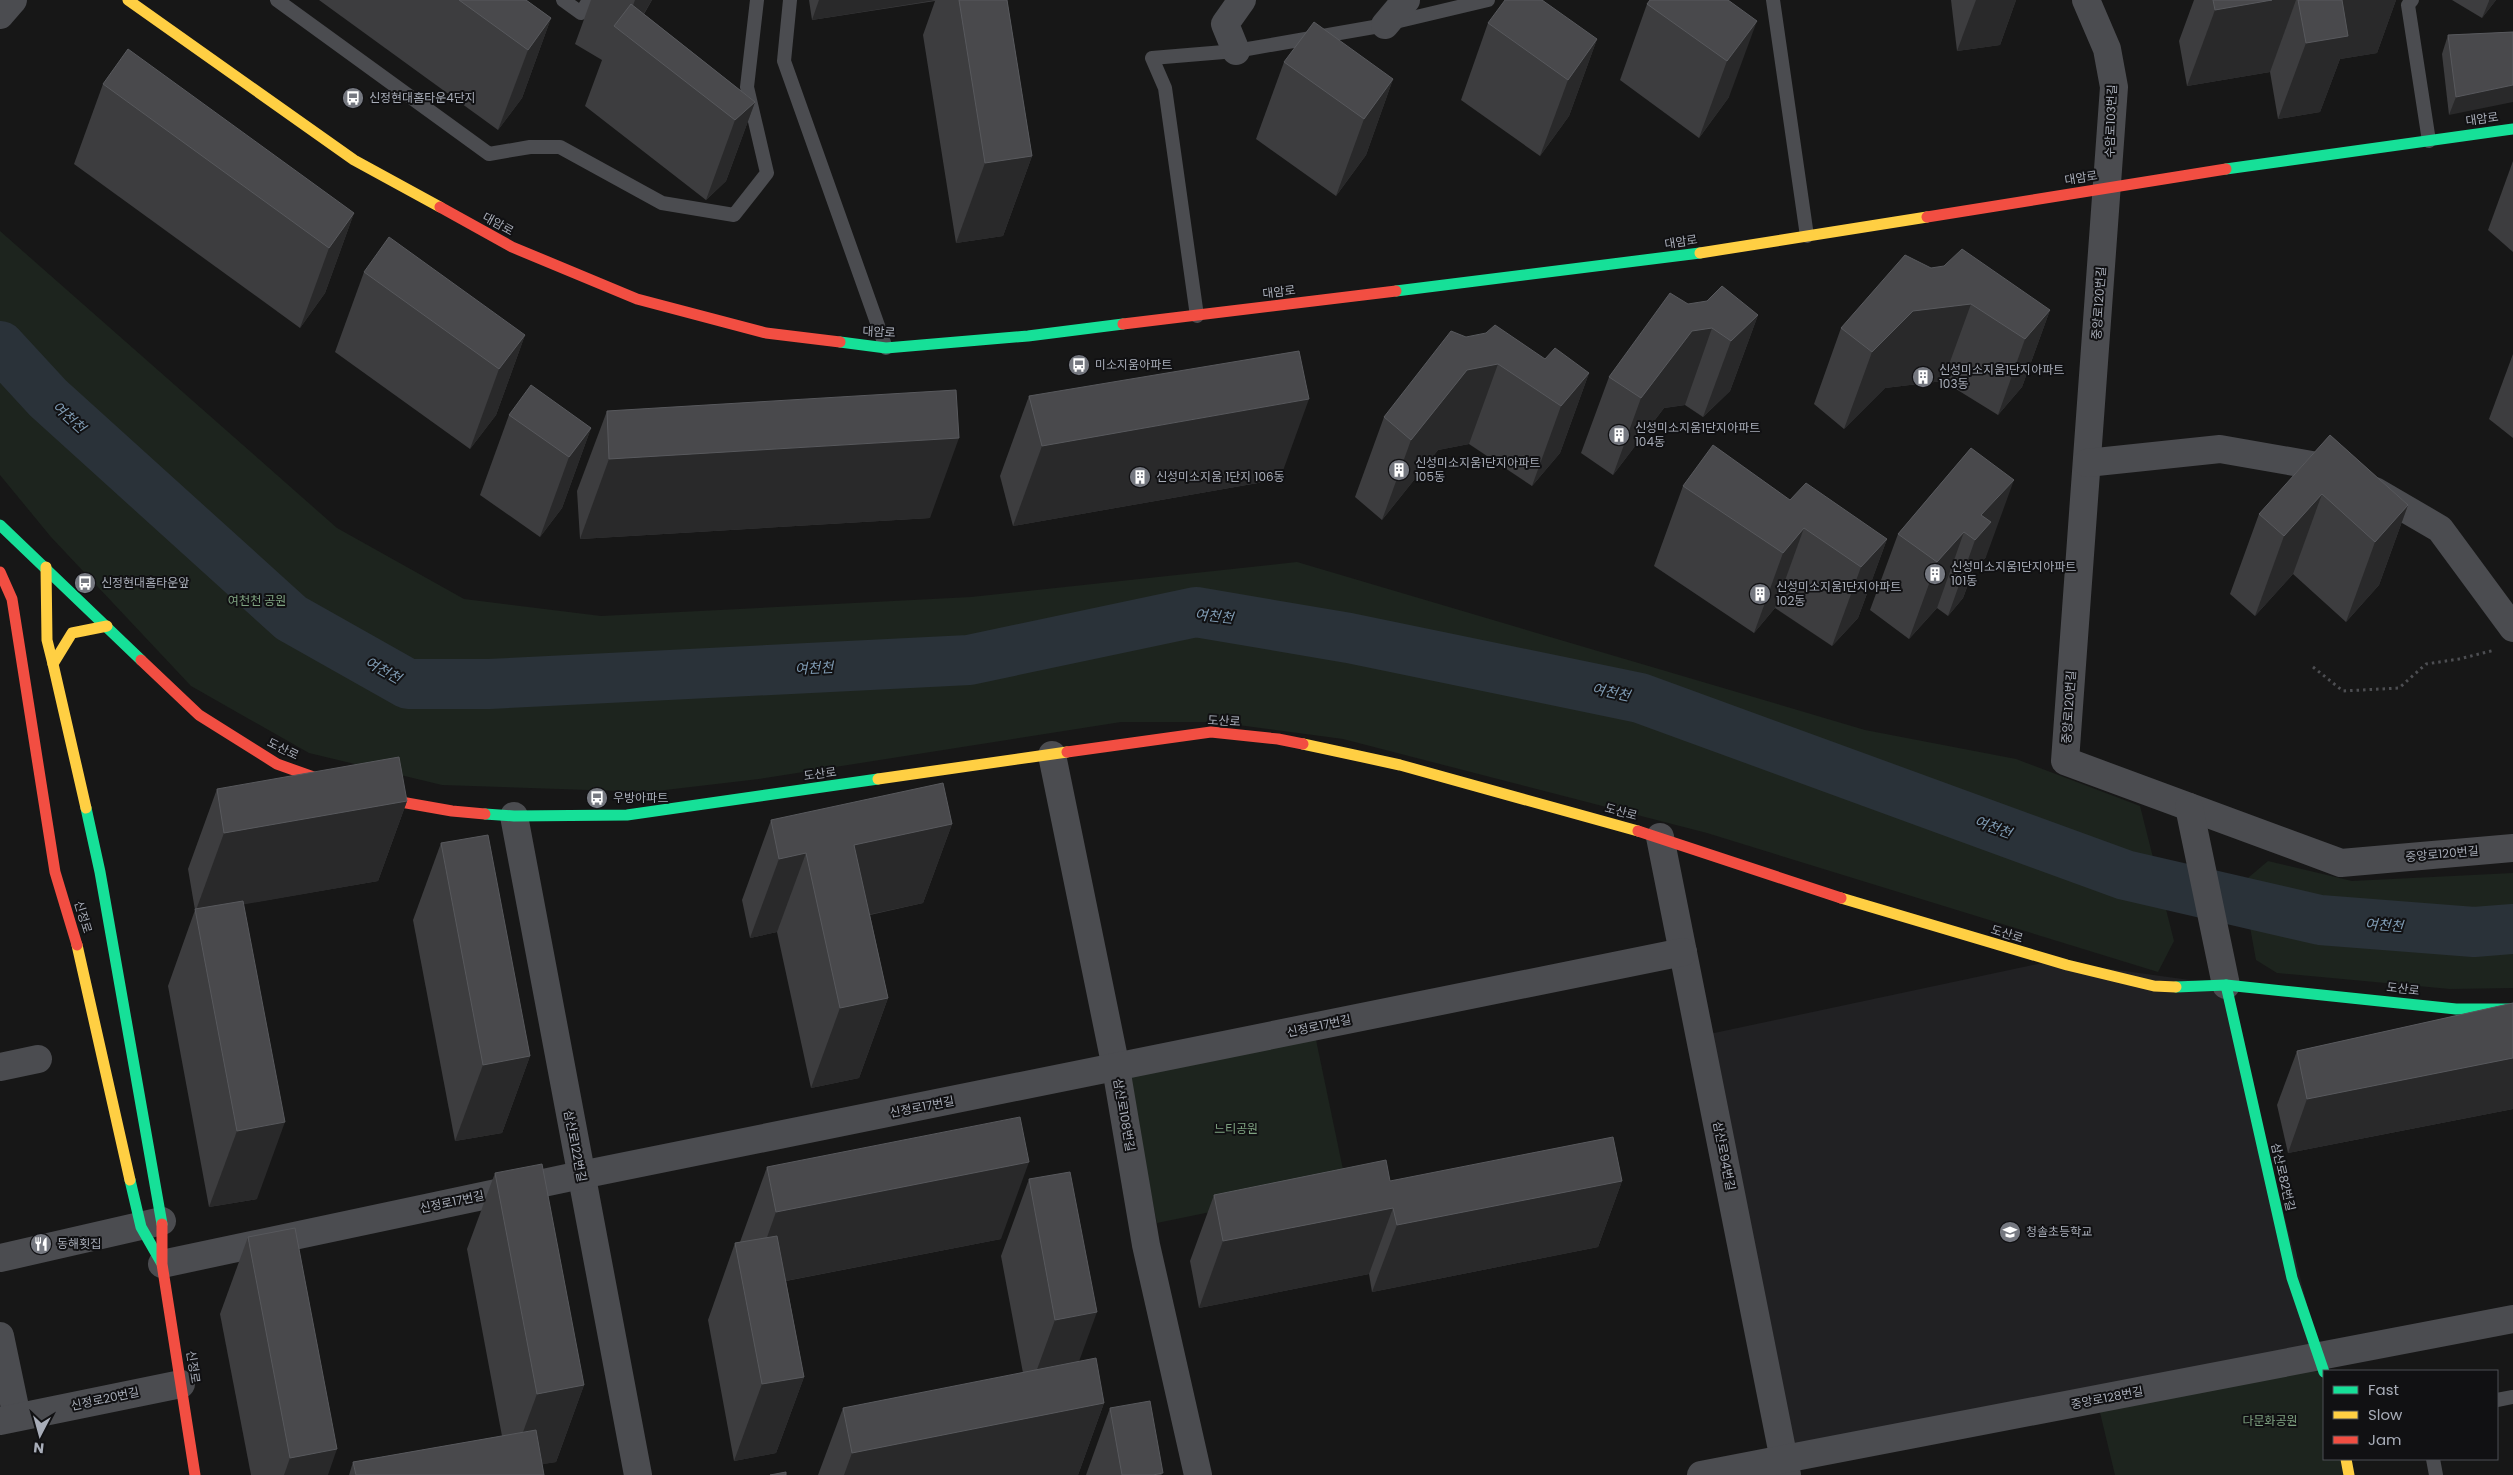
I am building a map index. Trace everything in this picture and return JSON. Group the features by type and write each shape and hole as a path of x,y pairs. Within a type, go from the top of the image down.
{"main road":[{"name":"대암로","path":"128,0 354,160 512,247 637,299 766,332 886,348 1028,336 1656,260 2108,188 2513,129"},
{"name":"도산로","path":"0,525 46,567 199,716 277,764 367,796 452,811 514,816 627,815 1211,732 1278,739 1400,765 1660,837 1856,903 2052,962 2154,986 2191,988 2226,985 2456,1009 2513,1009"},
{"name":"신정로","path":"46,567 47,640 100,872 151,1224 162,1264 195,1475"},
{"name":"신정로","path":"0,572 12,599 55,872 75,938 162,1264"},
{"path":"54,664 72,634 107,626"},
{"name":"삼산로82번길","path":"2226,985 2292,1278 2322,1364"},
{"path":"2346,1460 2350,1475"}],"street":[{"path":"0,15 13,0"},
{"path":"1236,51 1225,24 1242,0"},
{"path":"1385,24 1406,0"},
{"name":"수암로103번길","path":"2092,3 2108,49 2114,87 2108,188"},
{"name":"중앙로120번길","path":"2108,188 2065,761 2340,863 2513,848"},
{"path":"2087,464 2220,448 2336,468 2440,529 2508,638"},
{"name":"삼산로108번길","path":"1052,755 1116,1068 1146,1245 1198,1475"},
{"path":"2190,807 2226,985"},
{"name":"삼산로122번길","path":"514,816 638,1475"},
{"name":"삼산로94번길","path":"1660,837 1786,1466"},
{"name":"신정로17번길","path":"162,1264 581,1175 1683,952"},
{"path":"0,1067 38,1058"},
{"path":"0,1258 151,1224"},
{"name":"중앙로128번길","path":"1701,1475 1786,1466 2322,1364 2513,1319"},
{"path":"0,1336 9,1419"},
{"name":"신정로20번길","path":"9,1419 181,1384"}],"lane":[{"path":"277,0 489,154 530,147 560,147 662,203 734,215 767,173 746,87 757,0"},
{"path":"563,0 581,13 588,0"},
{"path":"790,0 784,61 886,348"},
{"path":"1197,316 1165,88 1152,58 1236,51 1385,24 1488,0"},
{"path":"1773,0 1806,236"},
{"path":"2407,2 2429,141"},
{"path":"2498,1400 2513,1397"},
{"path":"2433,1460 2436,1475"}],"path":[{"path":"2313,667 2343,691 2399,688 2426,664 2459,659 2508,638"}],"shaded area":[{"name":"청솔초등학교","path":"2052,961 2226,985 2320,1356 1784,1458 1700,1036"}],"green space":[{"name":"여천천 공원","path":"0,231 337,528 464,599 601,616 971,597 1297,562 1865,730 2016,759 2140,806 2174,941 2158,972 1707,833 1343,739 1215,722 1121,722 759,779 648,792 442,785 309,753 191,686 51,537 0,475"},
{"path":"2268,861 2352,881 2513,873 2513,988 2450,989 2277,973 2256,960 2242,883"},
{"name":"느티공원","path":"1315,1035 1346,1184 1157,1223 1126,1074"},
{"name":"다문화공원","path":"2320,1356 2324,1370 2323,1460 2346,1460 2349,1475 2115,1475 2097,1400"}],"building":[{"path":"459,0 526,0 551,18 528,50"},
{"path":"959,0 1007,0 1032,156 985,163"},
{"path":"1505,0 1542,0 1597,39 1568,80 1488,23"},
{"path":"1650,0 1728,0 1757,21 1727,61 1647,4"},
{"path":"2213,0 2272,0 2215,10"},
{"path":"2298,0 2342,0 2348,36 2306,43"},
{"path":"631,4 755,102 735,120 614,26"},
{"path":"1314,22 1393,79 1364,119 1284,62"},
{"path":"2513,32 2513,85 2456,97 2448,35"},
{"path":"128,49 354,213 329,248 103,84"},
{"path":"389,237 525,335 499,369 364,272"},
{"path":"1962,249 2050,310 2025,339 1971,304 1913,311 1872,352 1841,328 1905,255 1931,268 1944,266"},
{"path":"1722,286 1758,315 1731,341 1712,328 1692,331 1641,398 1609,377 1670,293 1688,304 1707,301"},
{"path":"1495,325 1545,359 1555,348 1589,373 1561,406 1498,364 1467,370 1411,440 1384,417 1451,331 1466,337 1486,333"},
{"path":"1299,351 1309,399 1042,446 1029,396"},
{"path":"531,385 591,428 569,457 509,415"},
{"path":"956,390 959,438 609,459 607,411"},
{"path":"2330,435 2408,505 2375,542 2322,494 2284,536 2259,514"},
{"path":"1713,445 1790,500 1806,483 1887,539 1861,567 1804,528 1783,553 1683,486"},
{"path":"1971,448 2014,480 1981,515 1991,522 1975,540 1964,532 1937,562 1898,534"},
{"path":"399,757 407,801 224,833 217,789"},
{"path":"943,783 952,824 854,845 888,998 840,1008 806,853 779,859 771,820"},
{"path":"488,835 530,1056 483,1065 441,843"},
{"path":"243,901 285,1122 237,1131 195,909"},
{"path":"2513,1003 2513,1058 2307,1099 2297,1051"},
{"path":"1020,1117 1029,1162 776,1212 767,1167"},
{"path":"1613,1137 1622,1181 1397,1225 1393,1208 1223,1241 1214,1195 1386,1160 1390,1181"},
{"path":"542,1164 584,1385 537,1394 495,1173"},
{"path":"1070,1172 1097,1312 1055,1320 1029,1179"},
{"path":"295,1228 337,1449 290,1458 248,1237"},
{"path":"777,1236 804,1377 762,1384 735,1243"},
{"path":"1096,1358 1104,1403 852,1453 843,1408"},
{"path":"1150,1401 1163,1473 1153,1475 1122,1475 1110,1408"},
{"path":"536,1430 544,1475 356,1475 353,1462"},
{"path":"786,1472 786,1475 770,1475"}],"waterway":[{"name":"여천천","path":"0,346 48,398 291,618 408,684 489,684 969,660 1196,612 1349,638 1640,698 2125,875 2320,920 2474,932 2513,929"}],"traffic: fast":[{"path":"2226,169 2513,129"},
{"path":"1396,291 1700,253"},
{"path":"840,342 886,348 1028,336 1123,324"},
{"path":"0,525 141,660"},
{"path":"485,814 514,816 627,815 878,779"},
{"path":"86,808 100,872 162,1224"},
{"path":"2176,987 2226,985 2456,1009 2513,1009"},
{"path":"2226,985 2292,1278 2323,1370"},
{"path":"130,1180 141,1227 161,1262"}],"traffic: slow":[{"path":"128,0 354,160 440,207"},
{"path":"1700,253 1927,217"},
{"path":"46,567 47,640 53,664"},
{"path":"86,808 53,664 72,633 107,626"},
{"path":"1303,744 1400,765 1638,831"},
{"path":"878,779 1067,752"},
{"path":"1841,898 2067,965 2154,986 2176,987"},
{"path":"77,945 130,1180"},
{"path":"2346,1460 2349,1475"}],"traffic: jam":[{"path":"1927,217 2226,169"},
{"path":"440,207 512,247 637,299 766,333 840,342"},
{"path":"1123,324 1396,291"},
{"path":"0,572 12,599 55,872 77,945"},
{"path":"141,660 199,715 277,764 367,796 452,811 485,814"},
{"path":"1067,752 1211,732 1278,739 1303,744"},
{"path":"1638,831 1841,898"},
{"path":"162,1224 162,1264 195,1475"}],"place":[{"name":"신정현대홈타운4단지","path":"353,98"},
{"name":"미소지움아파트","path":"1079,365"},
{"name":"신성미소지움1단지아파트 103동","path":"1923,377"},
{"name":"신성미소지움1단지아파트 104동","path":"1619,435"},
{"name":"신성미소지움1단지아파트 105동","path":"1399,470"},
{"name":"신성미소지움 1단지 106동","path":"1140,477"},
{"name":"신성미소지움1단지아파트 101동","path":"1935,574"},
{"name":"신정현대홈타운앞","path":"85,583"},
{"name":"신성미소지움1단지아파트 102동","path":"1760,594"},
{"name":"우방아파트","path":"597,798"},
{"name":"청솔초등학교","path":"2010,1232"},
{"name":"동해횟집","path":"41,1244"}]}
